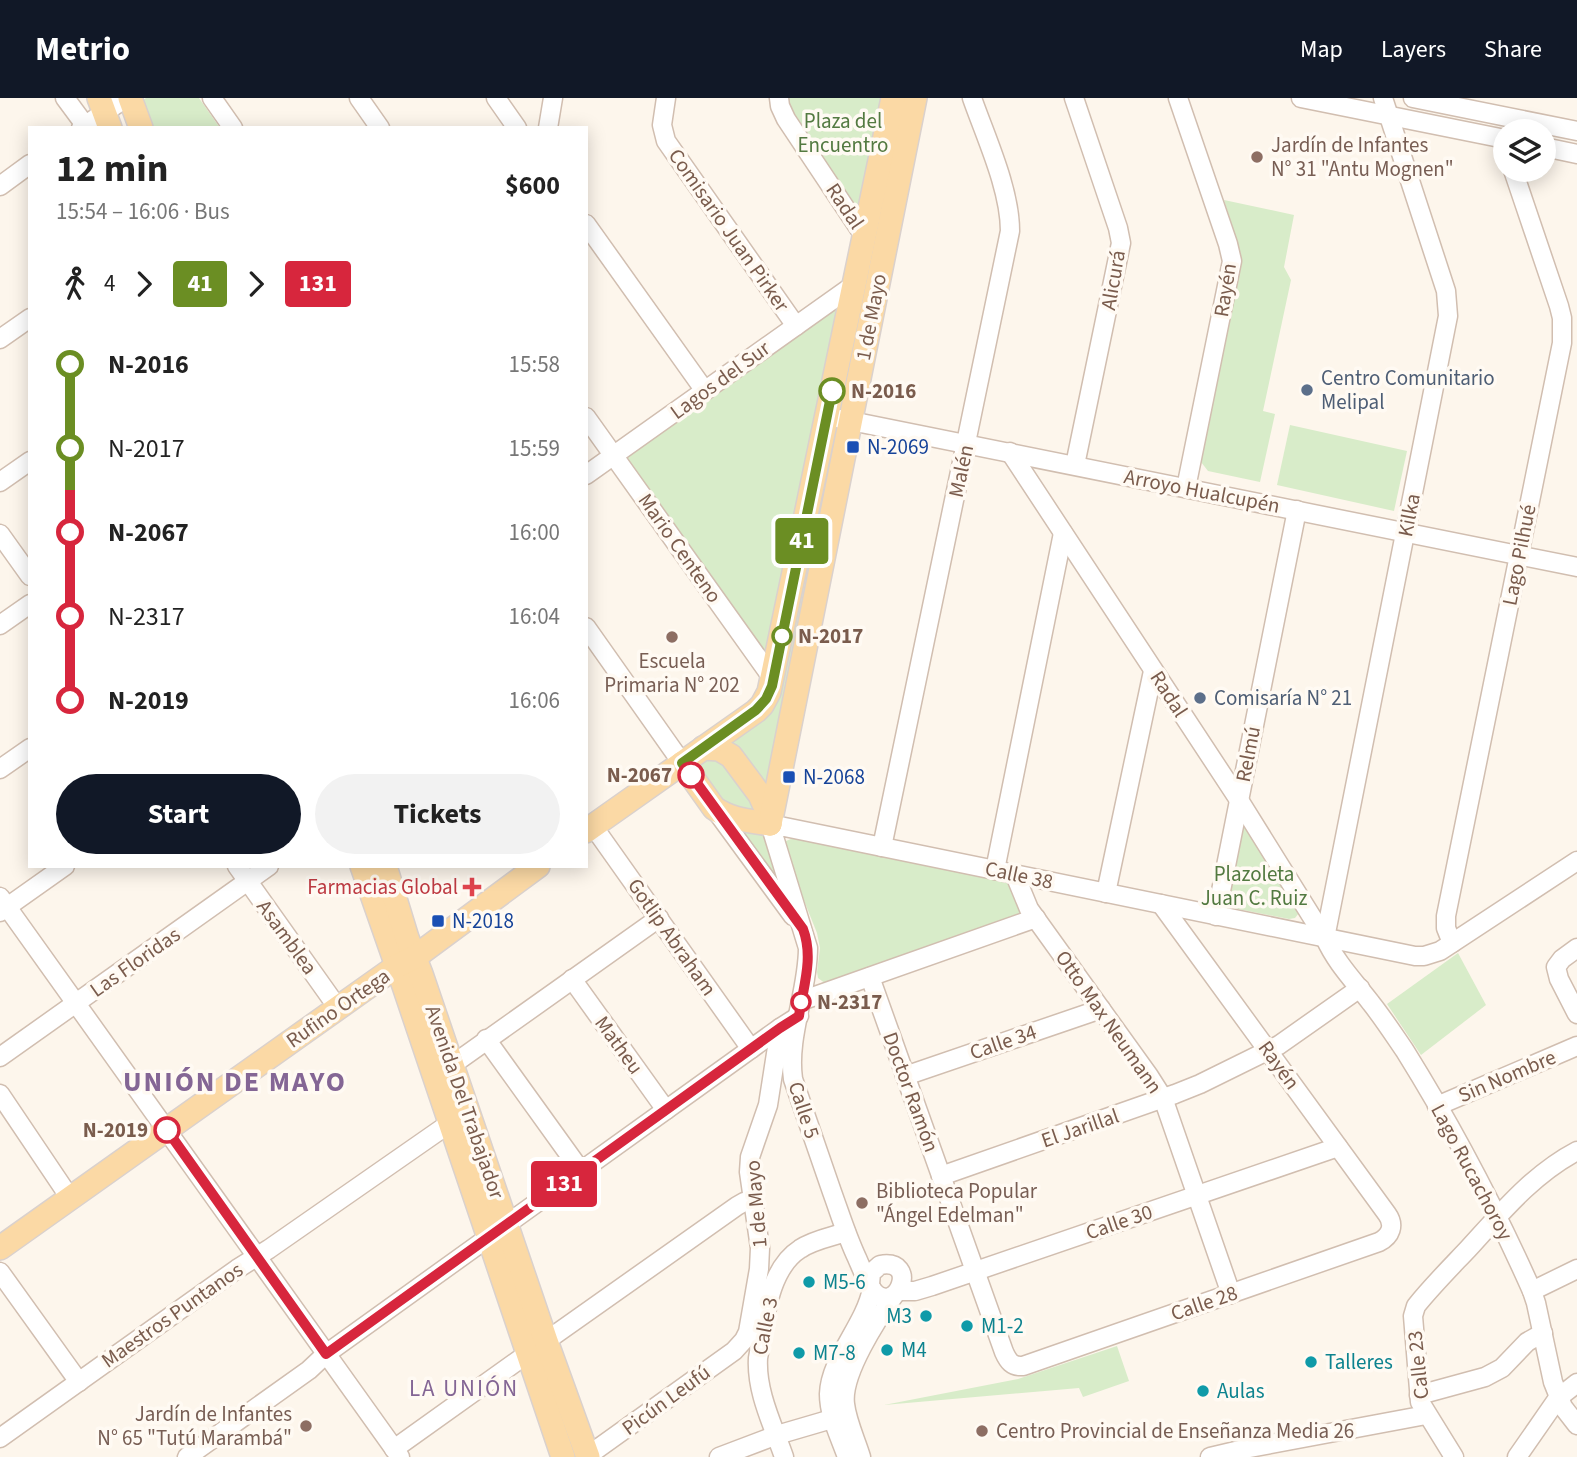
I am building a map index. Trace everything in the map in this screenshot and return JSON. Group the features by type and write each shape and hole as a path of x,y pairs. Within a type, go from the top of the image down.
{"main road":[{"path":"128,98 140,126"},
{"name":"1 de Mayo","path":"703,748 762,705 773,679 893,98"},
{"name":"1 de Mayo","path":"770,824 915,98"},
{"path":"590,829 703,748"},
{"name":"Calle 5","path":"703,748 719,749 731,756 760,795 770,824"},
{"path":"682,763 715,808"},
{"name":"Calle 38","path":"715,808 728,816 770,824"},
{"name":"Avenida Del Trabajador","path":"363,868 452,1065 498,1232 527,1354 563,1457"},
{"name":"Avenida Del Trabajador","path":"386,868 403,926 406,962 450,1123 546,1341 587,1457"},
{"name":"Rufino Ortega","path":"0,1248 535,868"}],"street":[{"path":"65,98 83,126 128,98"},
{"path":"212,98 232,126"},
{"path":"359,98 379,126"},
{"path":"496,98 516,126"},
{"path":"548,126 553,98"},
{"name":"Comisario Juan Pirker","path":"666,98 663,134 670,148 796,326"},
{"name":"Malén","path":"882,847 1010,232 1005,192 972,98"},
{"name":"Alicurá","path":"1074,98 1121,243 1076,465"},
{"name":"Rayén","path":"1178,98 1228,244 1231,261 1186,488"},
{"path":"1301,98 1493,139"},
{"name":"Kilka","path":"1325,938 1448,303 1383,98"},
{"path":"1413,98 1491,106 1577,131"},
{"name":"Radal","path":"780,102 786,119 864,236"},
{"path":"1556,150 1577,154"},
{"path":"0,186 28,165"},
{"name":"Lago Pilhué","path":"1452,943 1446,928 1447,916 1560,354 1562,331 1556,294 1517,182"},
{"path":"588,227 705,391"},
{"name":"Lagos del Sur","path":"588,474 855,284"},
{"path":"0,339 28,319"},
{"name":"Arroyo Hualcupén","path":"827,418 851,420 967,443 1577,567"},
{"name":"Mario Centeno","path":"588,419 773,679"},
{"name":"Radal","path":"1010,452 1239,800 1325,938"},
{"path":"0,482 28,462"},
{"name":"Relmú","path":"1216,916 1297,510"},
{"path":"995,870 1063,533"},
{"path":"0,534 28,573"},
{"path":"0,625 28,605"},
{"path":"588,630 682,763"},
{"path":"1106,893 1153,671"},
{"path":"0,769 28,749"},
{"name":"Calle 5","path":"715,808 803,929"},
{"name":"Calle 38","path":"770,824 1325,938"},
{"name":"Calle 5","path":"770,824 808,948 791,1058 793,1079 851,1246 871,1287"},
{"name":"Gotlip Abraham","path":"590,829 659,918 751,1049"},
{"path":"1325,938 1415,956 1432,954 1577,861"},
{"path":"62,868 2,905 76,1003 397,1453 527,1354"},
{"name":"Asamblea","path":"238,868 338,1008"},
{"name":"Las Floridas","path":"0,1057 266,868"},
{"name":"Otto Max Neumann","path":"1015,874 1036,919 1163,1098 1231,1294"},
{"name":"Rayén","path":"1161,904 1390,1218 1391,1229"},
{"path":"452,1065 659,918"},
{"path":"187,1457 780,1028 800,1009 870,977 1036,919"},
{"name":"Lago Rucachoroy","path":"1325,938 1340,964 1394,1035 1472,1167 1532,1291 1558,1398 1577,1425"},
{"path":"1577,948 1562,958 1556,967 1559,979 1577,1014"},
{"name":"Doctor Ramón","path":"870,977 1004,1352 1011,1364"},
{"name":"Matheu","path":"572,979 666,1110"},
{"name":"El Jarillal","path":"941,1176 1200,1084 1297,1034 1360,988"},
{"name":"Calle 34","path":"905,1076 1101,1009"},
{"name":"1 de Mayo","path":"744,1340 749,1328 760,1259 749,1172 750,1157 768,1105 780,1028"},
{"path":"486,1039 581,1171"},
{"name":"Sin Nombre","path":"1437,1106 1577,1045"},
{"path":"0,1094 70,1198"},
{"name":"Maestros Puntanos","path":"0,1438 237,1269 450,1123"},
{"name":"Calle 30","path":"871,1287 885,1297 923,1289 1338,1147"},
{"path":"1497,1217 1537,1177 1577,1151"},
{"path":"546,1341 737,1206 753,1201"},
{"name":"Calle 23","path":"1454,1457 1420,1402 1413,1316 1416,1306 1497,1217"},
{"name":"Calle 28","path":"1011,1364 1029,1364 1380,1242 1391,1229"},
{"name":"Calle 3","path":"784,1457 761,1391 757,1368 775,1281 797,1251 846,1232"},
{"path":"847,1457 840,1417 844,1395 850,1374 873,1327 897,1293 902,1281 900,1271 891,1265 880,1265 872,1273 867,1308 833,1374 830,1394 840,1417 861,1457"},
{"path":"1532,1291 1577,1269"},
{"path":"0,1272 79,1382"},
{"path":"1419,1395 1485,1377 1502,1368 1527,1342 1542,1333"},
{"name":"Picún Leufú","path":"587,1457 734,1351 744,1340"},
{"path":"1517,1457 1558,1398 1577,1382"},
{"path":"1220,1456 1426,1415"},
{"path":"719,1457 777,1435 840,1417"}],"green space":[{"path":"146,98 199,98 219,126 146,126 142,101"},
{"name":"Plaza del Encuentro","path":"784,98 886,98 864,205 857,212 789,115"},
{"path":"1224,200 1294,215 1284,267 1291,280 1263,411 1275,414 1260,482 1208,471 1201,462 1241,255"},
{"path":"838,307 766,655 625,457"},
{"path":"1290,425 1407,451 1394,511 1277,485"},
{"path":"830,435 838,436 771,793 722,743 764,713"},
{"path":"715,753 753,796 754,810 731,812 698,772 697,762"},
{"name":"Plazoleta Juan C. Ruiz","path":"1244,822 1299,913 1295,918 1233,908 1226,902 1240,824"},
{"path":"735,823 763,832 782,887"},
{"path":"793,838 1004,881 1017,896 1019,916 826,984 818,978 820,948 817,933 783,848 786,841"},
{"path":"1458,953 1486,1005 1421,1055 1387,1004"},
{"path":"1117,1346 1129,1381 1083,1397 1079,1388 884,1405 1018,1379"}],"bus line":[{"name":"41","path":"691,775 682,763 762,705 772,686 832,391"},
{"name":"131","path":"167,1130 326,1354 799,1016 808,959 807,940 803,929 691,775"}],"place":[{"name":"Jardín de Infantes N° 31 \"Antu Mognen\"","path":"1257,157"},
{"name":"Centro Comunitario Melipal","path":"1307,390"},
{"name":"N-2016","path":"832,391"},
{"name":"N-2069","path":"853,447"},
{"name":"N-2017","path":"782,636"},
{"name":"Escuela Primaria N° 202","path":"672,637"},
{"name":"Comisaría N° 21","path":"1200,698"},
{"name":"N-2067","path":"691,775"},
{"name":"N-2068","path":"789,777"},
{"name":"Farmacias Global","path":"472,887"},
{"name":"N-2018","path":"438,921"},
{"name":"N-2317","path":"801,1002"},
{"name":"N-2019","path":"167,1130"},
{"name":"Biblioteca Popular \"Ángel Edelman\"","path":"862,1203"},
{"name":"M5-6","path":"809,1282"},
{"name":"M3","path":"926,1316"},
{"name":"M1-2","path":"967,1326"},
{"name":"M4","path":"887,1350"},
{"name":"M7-8","path":"799,1353"},
{"name":"Talleres","path":"1311,1362"},
{"name":"Aulas","path":"1203,1391"},
{"name":"Jardín de Infantes N° 65 \"Tutú Marambá\"","path":"306,1426"},
{"name":"Centro Provincial de Enseñanza Media 26","path":"982,1431"}],"district":[{"name":"UNIÓN DE MAYO","path":"235,1082"},
{"name":"LA UNIÓN","path":"464,1388"}]}
